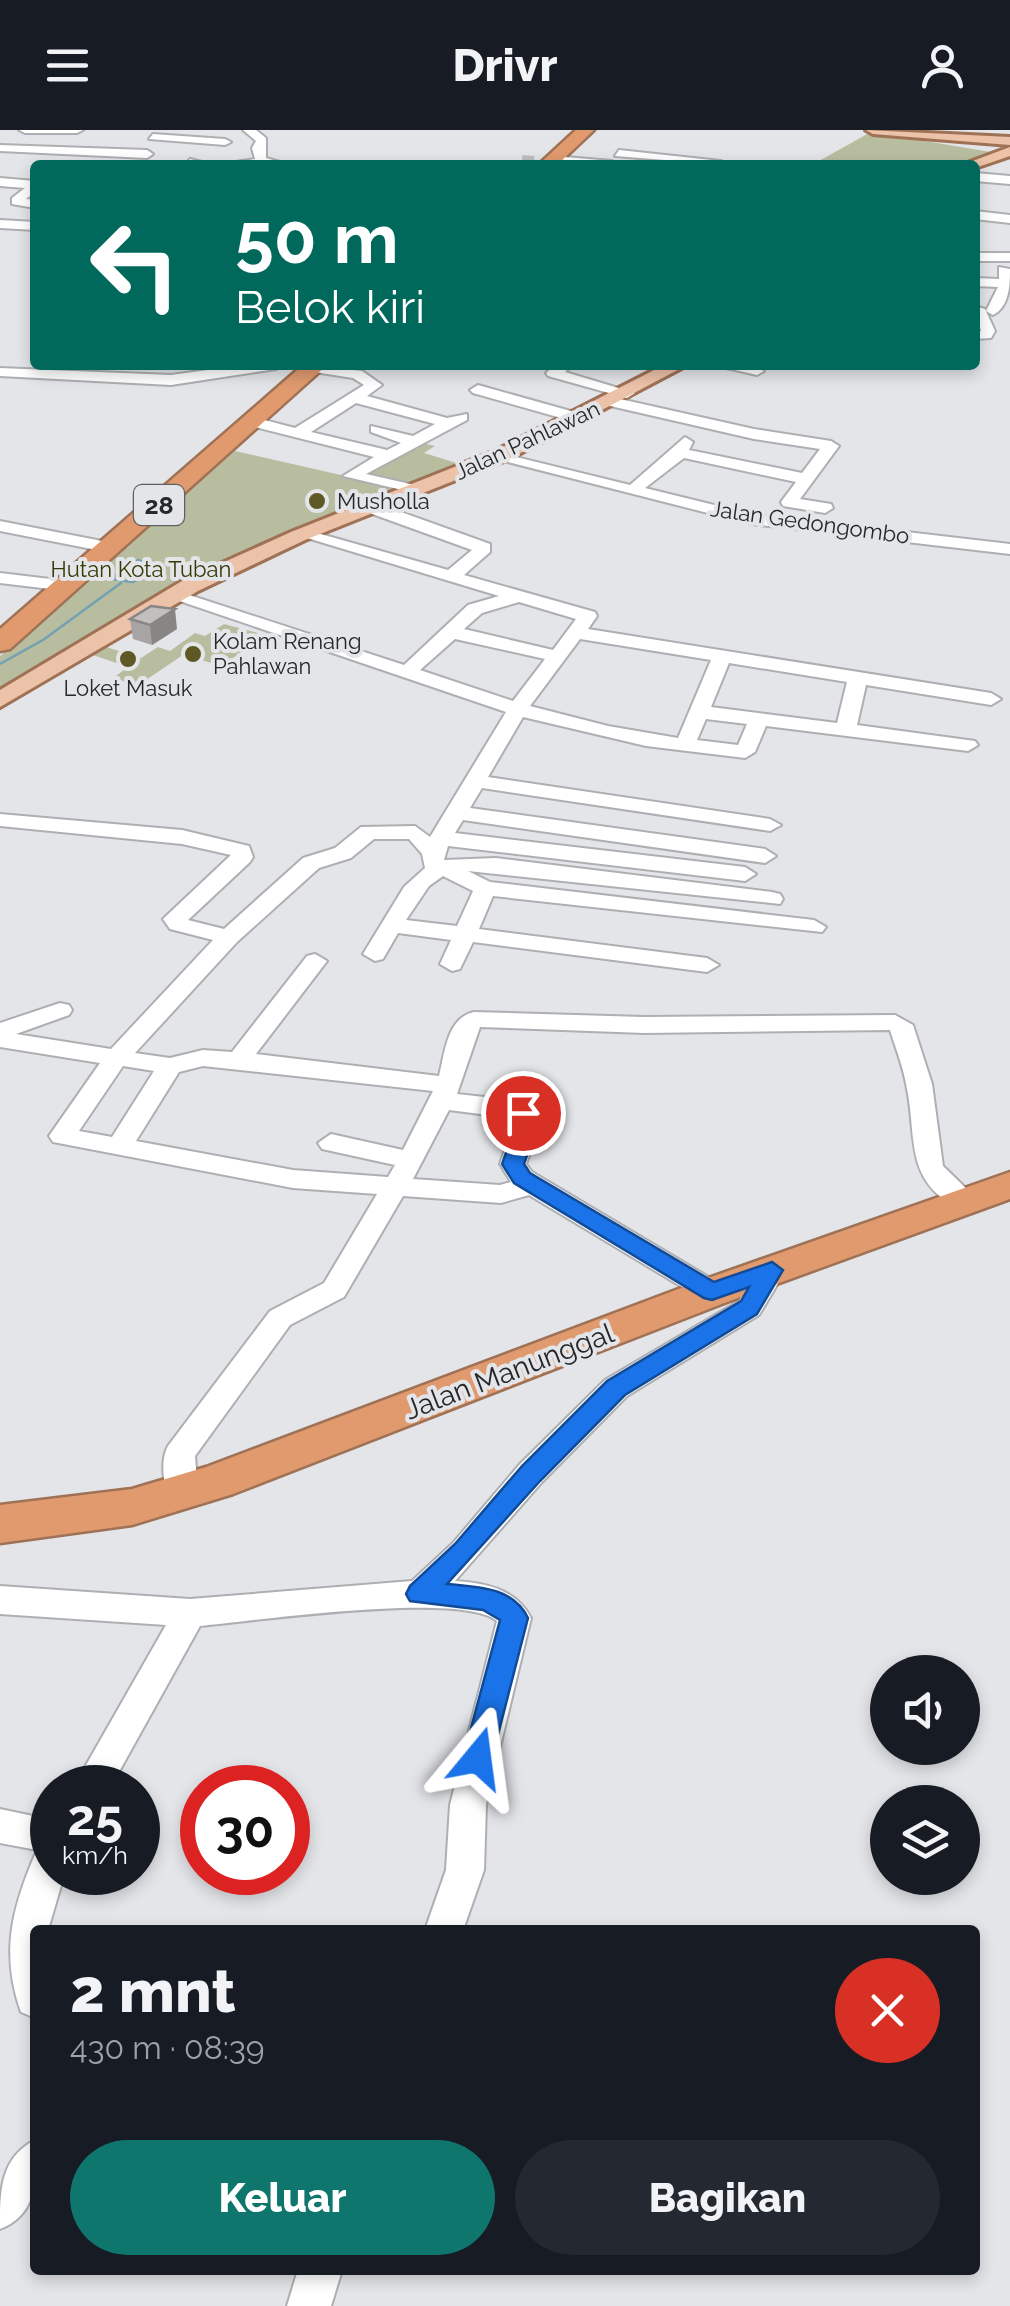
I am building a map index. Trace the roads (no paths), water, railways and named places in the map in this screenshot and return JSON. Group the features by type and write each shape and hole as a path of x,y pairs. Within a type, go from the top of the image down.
{"highway":[{"path":"541,160 586,130"},
{"name":"28","path":"0,643 112,548 309,370"},
{"name":"Jalan Manunggal","path":"0,1524 101,1512 182,1493 712,1292 1010,1184"}],"main road":[{"path":"873,130 1010,141"},
{"path":"972,138 1004,153"},
{"path":"980,161 1004,153"},
{"name":"Jalan Pahlawan","path":"0,700 171,596 304,534 500,455 669,370"}],"street":[{"path":"0,140 16,130"},
{"path":"25,130 77,130"},
{"path":"248,130 262,140 258,151 261,160"},
{"path":"139,160 147,154 154,134 225,142"},
{"path":"0,148 147,154"},
{"path":"980,177 1010,180"},
{"path":"0,182 30,185"},
{"path":"30,189 16,201 30,203"},
{"path":"980,215 1010,204"},
{"path":"980,215 1010,219"},
{"path":"0,224 30,226"},
{"path":"980,259 1008,270"},
{"path":"980,271 1008,270"},
{"path":"980,280 1008,270"},
{"path":"1008,270 982,310 981,333 1010,334"},
{"path":"982,310 1010,312"},
{"path":"0,372 62,370 168,380 240,370"},
{"path":"168,380 179,370"},
{"path":"298,433 372,388 372,382 357,374 335,370"},
{"path":"558,370 554,373 603,406"},
{"path":"746,370 757,372"},
{"path":"478,390 603,406"},
{"path":"518,392 832,446 790,503 845,511"},
{"path":"356,398 454,420 352,478 413,490"},
{"path":"254,422 386,456"},
{"path":"680,453 680,446 710,424"},
{"path":"377,429 412,441"},
{"path":"638,486 680,453 807,479"},
{"name":"Jalan Gedongombo","path":"500,455 571,465 740,512 808,523 865,521 1010,547"},
{"name":"Jalan Gedongombo","path":"500,455 736,516 1010,547"},
{"path":"370,507 413,527 484,548 450,578"},
{"path":"0,526 112,548"},
{"path":"304,534 588,616 518,708 454,812 438,853 416,882 375,954"},
{"path":"0,578 67,586"},
{"path":"171,596 606,734 745,752 758,720"},
{"path":"407,672 475,608 516,598"},
{"path":"451,632 560,657"},
{"path":"578,633 991,700"},
{"path":"685,745 722,658"},
{"path":"846,730 857,679"},
{"path":"700,712 968,745"},
{"path":"475,781 770,825"},
{"path":"454,812 674,854 745,874"},
{"path":"0,820 182,838 241,851 242,857 176,919 178,924 229,937"},
{"path":"533,1184 505,1194 293,1179 60,1134 118,1056 229,937 311,863 343,853 363,834 411,832 484,888 814,926"},
{"path":"438,853 765,856"},
{"path":"438,853 466,865 496,865 772,899"},
{"path":"452,964 484,888"},
{"path":"391,925 708,965"},
{"path":"239,1060 315,961"},
{"path":"0,1031 60,1010"},
{"path":"182,1493 179,1454 208,1410 280,1318 334,1290 446,1093 465,1026 474,1018 644,1025 899,1022 922,1093 929,1168 936,1182 965,1200"},
{"path":"0,1039 170,1066 203,1058 239,1060 446,1093 512,1108 523,1113 526,1127 513,1164 522,1178 712,1292"},
{"path":"119,1147 170,1066"},
{"path":"331,1143 411,1160"},
{"path":"420,1594 616,1388 749,1308 772,1270"},
{"path":"0,1600 190,1612 420,1594 483,1598 503,1605 514,1618 468,1805 466,1870 446,1925"},
{"path":"104,1765 190,1612"},
{"path":"0,1826 30,1832"},
{"path":"31,1925 40,1895"},
{"path":"30,1928 25,1960 30,1990"},
{"path":"0,2208 30,2167"},
{"path":"308,2306 318,2275"}],"waterway":[{"path":"138,560 156,567 157,572 132,582 111,579 138,560"},
{"path":"0,664 43,640 121,583"}],"place":[{"name":"Musholla","path":"317,501"},
{"name":"Kolam Renang Pahlawan","path":"193,654"},
{"name":"Loket Masuk","path":"128,659"}],"park label":[{"name":"Hutan Kota Tuban","path":"141,569"}]}
